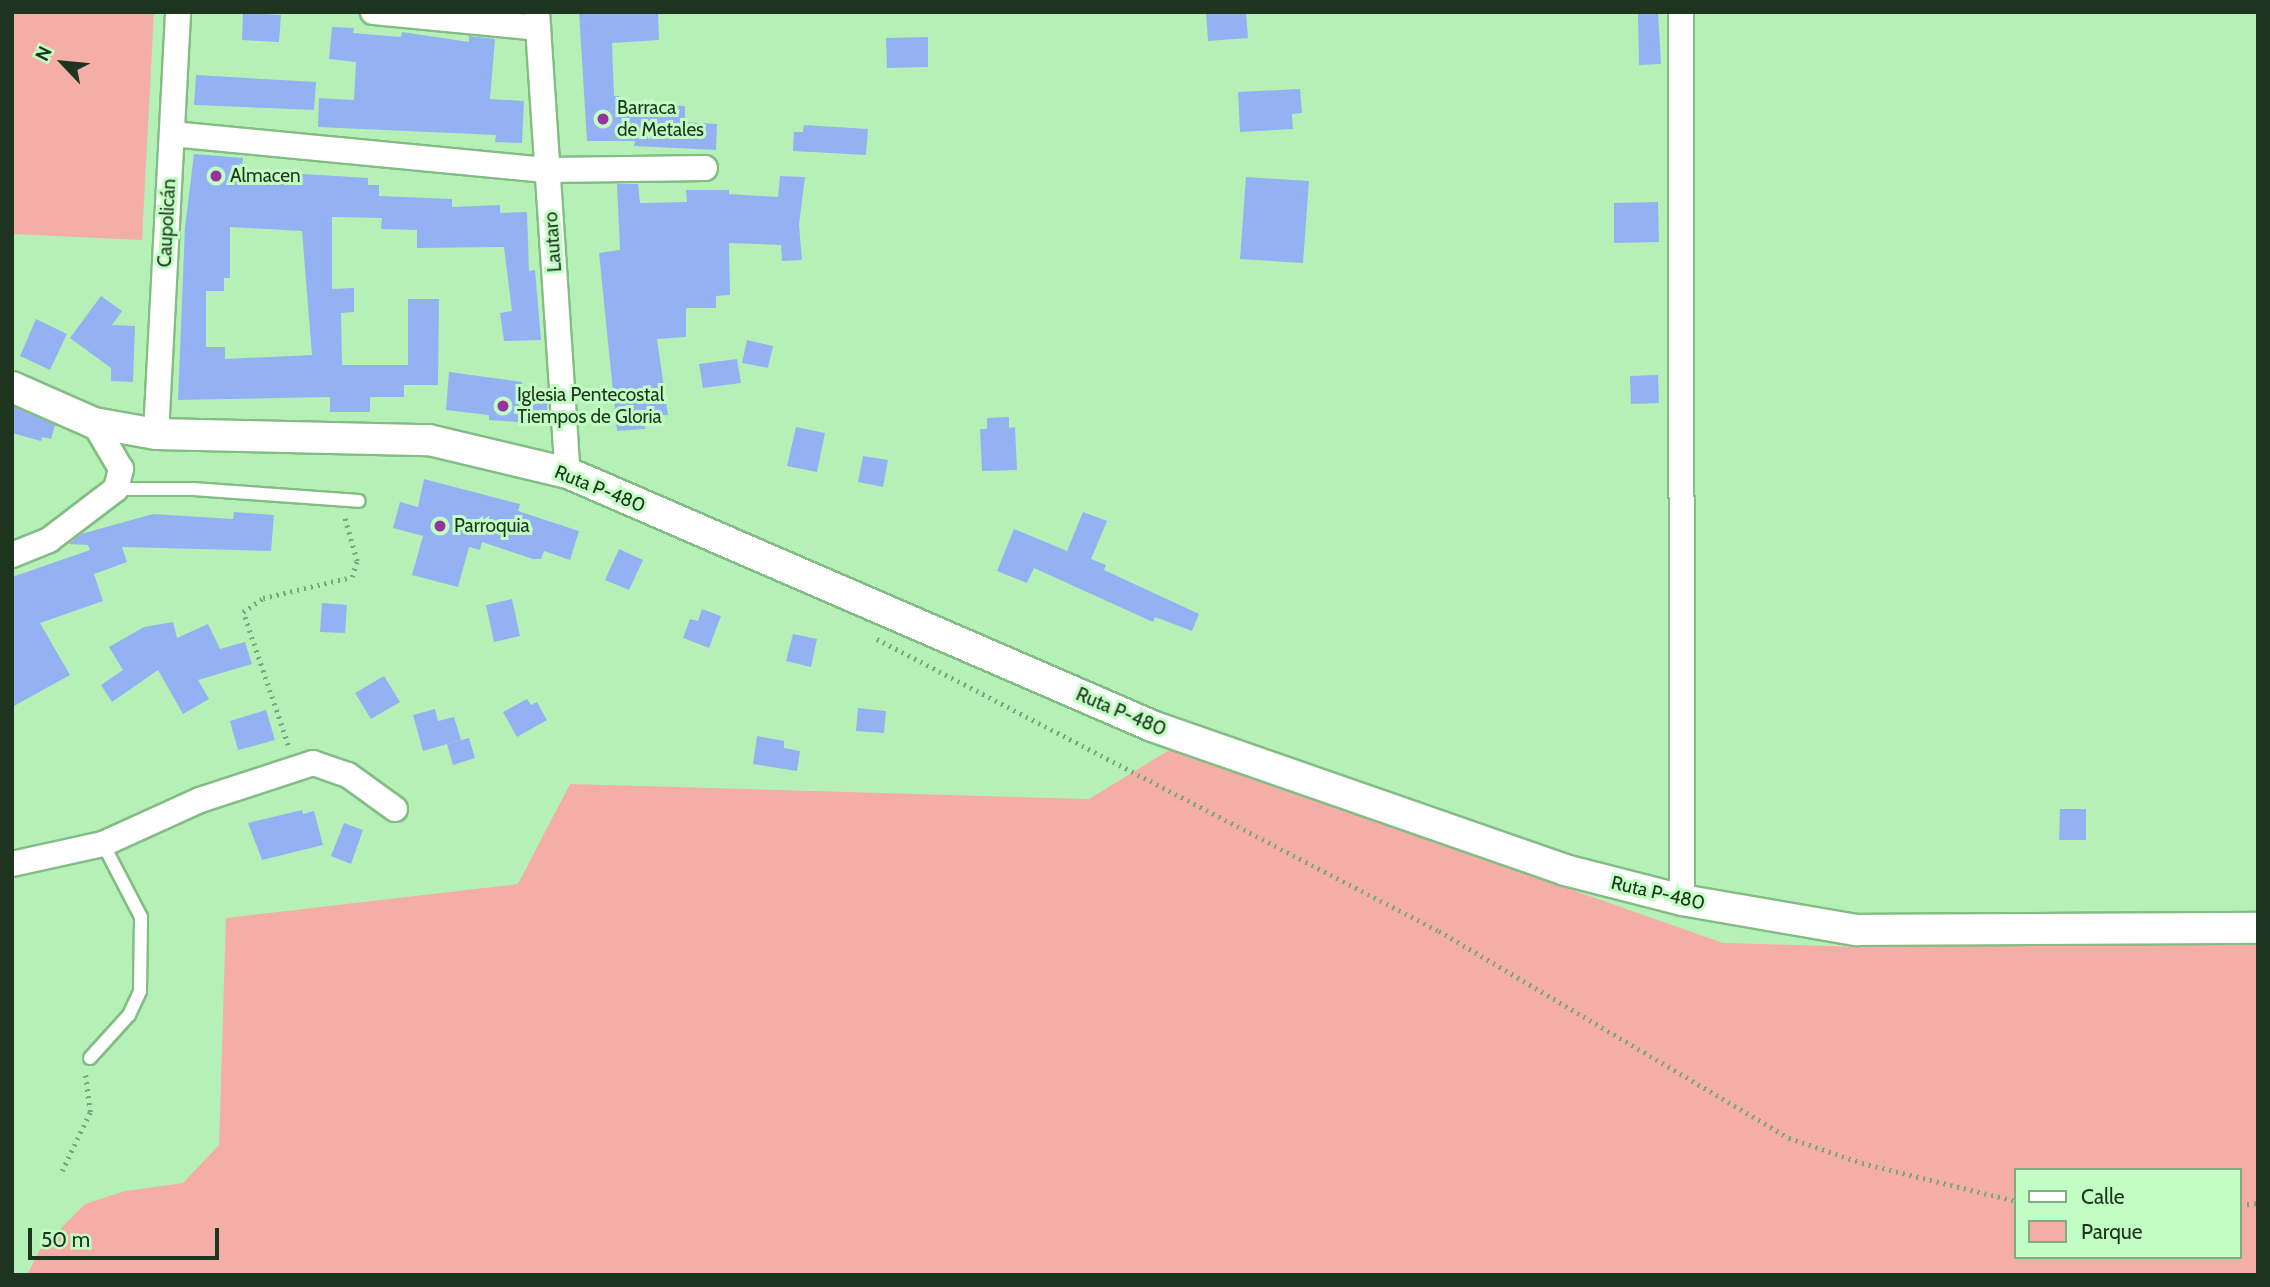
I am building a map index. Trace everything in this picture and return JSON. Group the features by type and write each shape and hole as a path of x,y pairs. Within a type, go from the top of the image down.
{"street":[{"name":"Caupolicán","path":"156,434 178,12"},
{"path":"373,12 538,20"},
{"path":"1681,12 1682,900"},
{"name":"Lautaro","path":"538,20 568,473"},
{"path":"172,134 548,170 705,168"},
{"name":"Ruta P-480","path":"12,387 94,423 156,434 429,440 568,473 1152,726 1565,870 1682,900 1856,930 2258,929"},
{"path":"12,555 49,540 116,489 121,469 94,423"},
{"path":"12,863 103,844 201,800 295,766 328,766 395,808"}],"lane":[{"path":"116,489 193,489 359,501"},
{"path":"90,1058 129,1015 139,991 141,917 103,844"}],"path":[{"path":"295,766 243,612 263,598 352,577 357,561 338,499"},
{"path":"864,633 1439,931 1788,1138 1862,1163 2014,1201"},
{"path":"62,1171 90,1112 85,1073 90,1058"}],"green space":[{"path":"12,12 154,12 142,240 12,234"},
{"path":"1171,749 1723,943 1867,947 2258,926 2258,1275 27,1275 41,1248 85,1204 125,1191 183,1183 219,1145 226,918 518,884 570,784 1089,799"}],"building":[{"path":"579,12 658,12 659,40 612,43 614,96 619,96 619,103 685,106 685,122 717,124 716,150 634,146 635,141 587,141"},
{"path":"1206,12 1246,12 1248,38 1208,41"},
{"path":"1638,12 1658,12 1661,64 1639,65"},
{"path":"243,13 281,15 279,42 242,40"},
{"path":"332,27 354,28 353,33 401,37 402,32 469,42 469,36 495,39 490,99 524,101 522,143 495,142 496,135 318,127 319,98 354,100 356,62 329,59"},
{"path":"928,37 928,67 887,68 886,38"},
{"path":"196,75 316,82 314,110 194,105"},
{"path":"1300,89 1302,113 1292,114 1293,129 1240,132 1238,92"},
{"path":"804,125 868,129 866,155 793,151 794,132 803,132"},
{"path":"194,154 243,158 241,180 287,182 287,173 368,178 368,185 379,185 379,196 452,199 452,207 500,205 500,213 527,212 529,271 535,270 541,340 504,341 500,313 512,311 504,247 417,248 417,230 381,229 382,218 332,217 332,289 354,288 354,312 341,313 342,365 408,365 408,299 439,299 438,385 404,385 404,397 370,397 370,412 330,412 330,397 178,400 185,227","holes":["230,227 302,231 312,355 225,359 225,347 206,347 206,291 224,291 224,278 230,278"]},
{"path":"780,176 805,177 799,225 802,260 782,261 781,245 729,243 730,295 716,296 716,308 686,308 686,337 657,339 668,415 644,416 645,429 617,431 599,253 620,250 617,184 638,184 640,203 687,202 686,190 729,190 729,194 778,197"},
{"path":"1246,177 1309,181 1303,263 1240,259"},
{"path":"1658,202 1659,242 1614,243 1614,203"},
{"path":"101,296 122,311 112,325 135,326 133,382 111,381 111,368 70,338"},
{"path":"36,319 67,334 50,370 20,356"},
{"path":"747,340 773,346 768,368 742,363"},
{"path":"737,359 741,383 703,388 699,364"},
{"path":"449,372 522,382 523,397 548,399 545,424 489,420 489,415 446,410"},
{"path":"1658,375 1659,403 1631,404 1630,376"},
{"path":"12,406 55,425 51,439 42,437 41,441 12,433"},
{"path":"1009,417 1009,428 1015,427 1017,470 982,471 980,429 987,429 987,418"},
{"path":"796,427 825,433 817,472 787,466"},
{"path":"863,456 888,460 883,487 858,482"},
{"path":"424,479 520,504 518,511 579,531 570,560 544,551 541,559 533,559 482,542 480,550 469,547 458,587 412,575 423,536 393,528 400,502 418,507"},
{"path":"234,512 274,515 271,551 122,547 127,562 94,574 103,601 40,623 70,675 12,707 12,577 90,550 88,545 69,544 81,534 153,514 233,519"},
{"path":"1083,512 1107,521 1091,559 1106,565 1104,570 1199,614 1192,631 1155,617 1153,622 1034,568 1027,583 997,571 1014,529 1067,551"},
{"path":"619,549 643,560 629,590 605,580"},
{"path":"512,599 520,636 494,642 486,605"},
{"path":"322,603 347,605 345,633 320,632"},
{"path":"702,609 721,616 709,648 683,638 690,619 698,621"},
{"path":"173,622 177,638 208,624 220,649 245,642 252,664 198,680 209,699 183,714 158,670 112,702 101,685 123,670 109,647 144,627"},
{"path":"793,634 817,639 811,667 786,661"},
{"path":"384,676 400,702 371,719 355,693"},
{"path":"527,699 531,705 537,702 547,720 517,737 503,712"},
{"path":"858,708 886,711 884,733 856,731"},
{"path":"435,709 438,721 454,717 461,740 423,751 413,715"},
{"path":"266,710 275,740 238,750 230,721"},
{"path":"757,736 784,741 784,748 800,751 797,771 753,764"},
{"path":"469,738 475,758 453,765 447,744"},
{"path":"2060,809 2086,809 2086,840 2059,840"},
{"path":"302,810 303,814 314,811 323,845 262,860 248,823"},
{"path":"344,823 363,830 351,864 331,856"}],"place":[{"name":"Barraca de Metales","path":"603,119"},
{"name":"Almacen","path":"216,176"},
{"name":"Iglesia Pentecostal Tiempos de Gloria","path":"503,406"},
{"name":"Parroquia","path":"440,526"}]}
